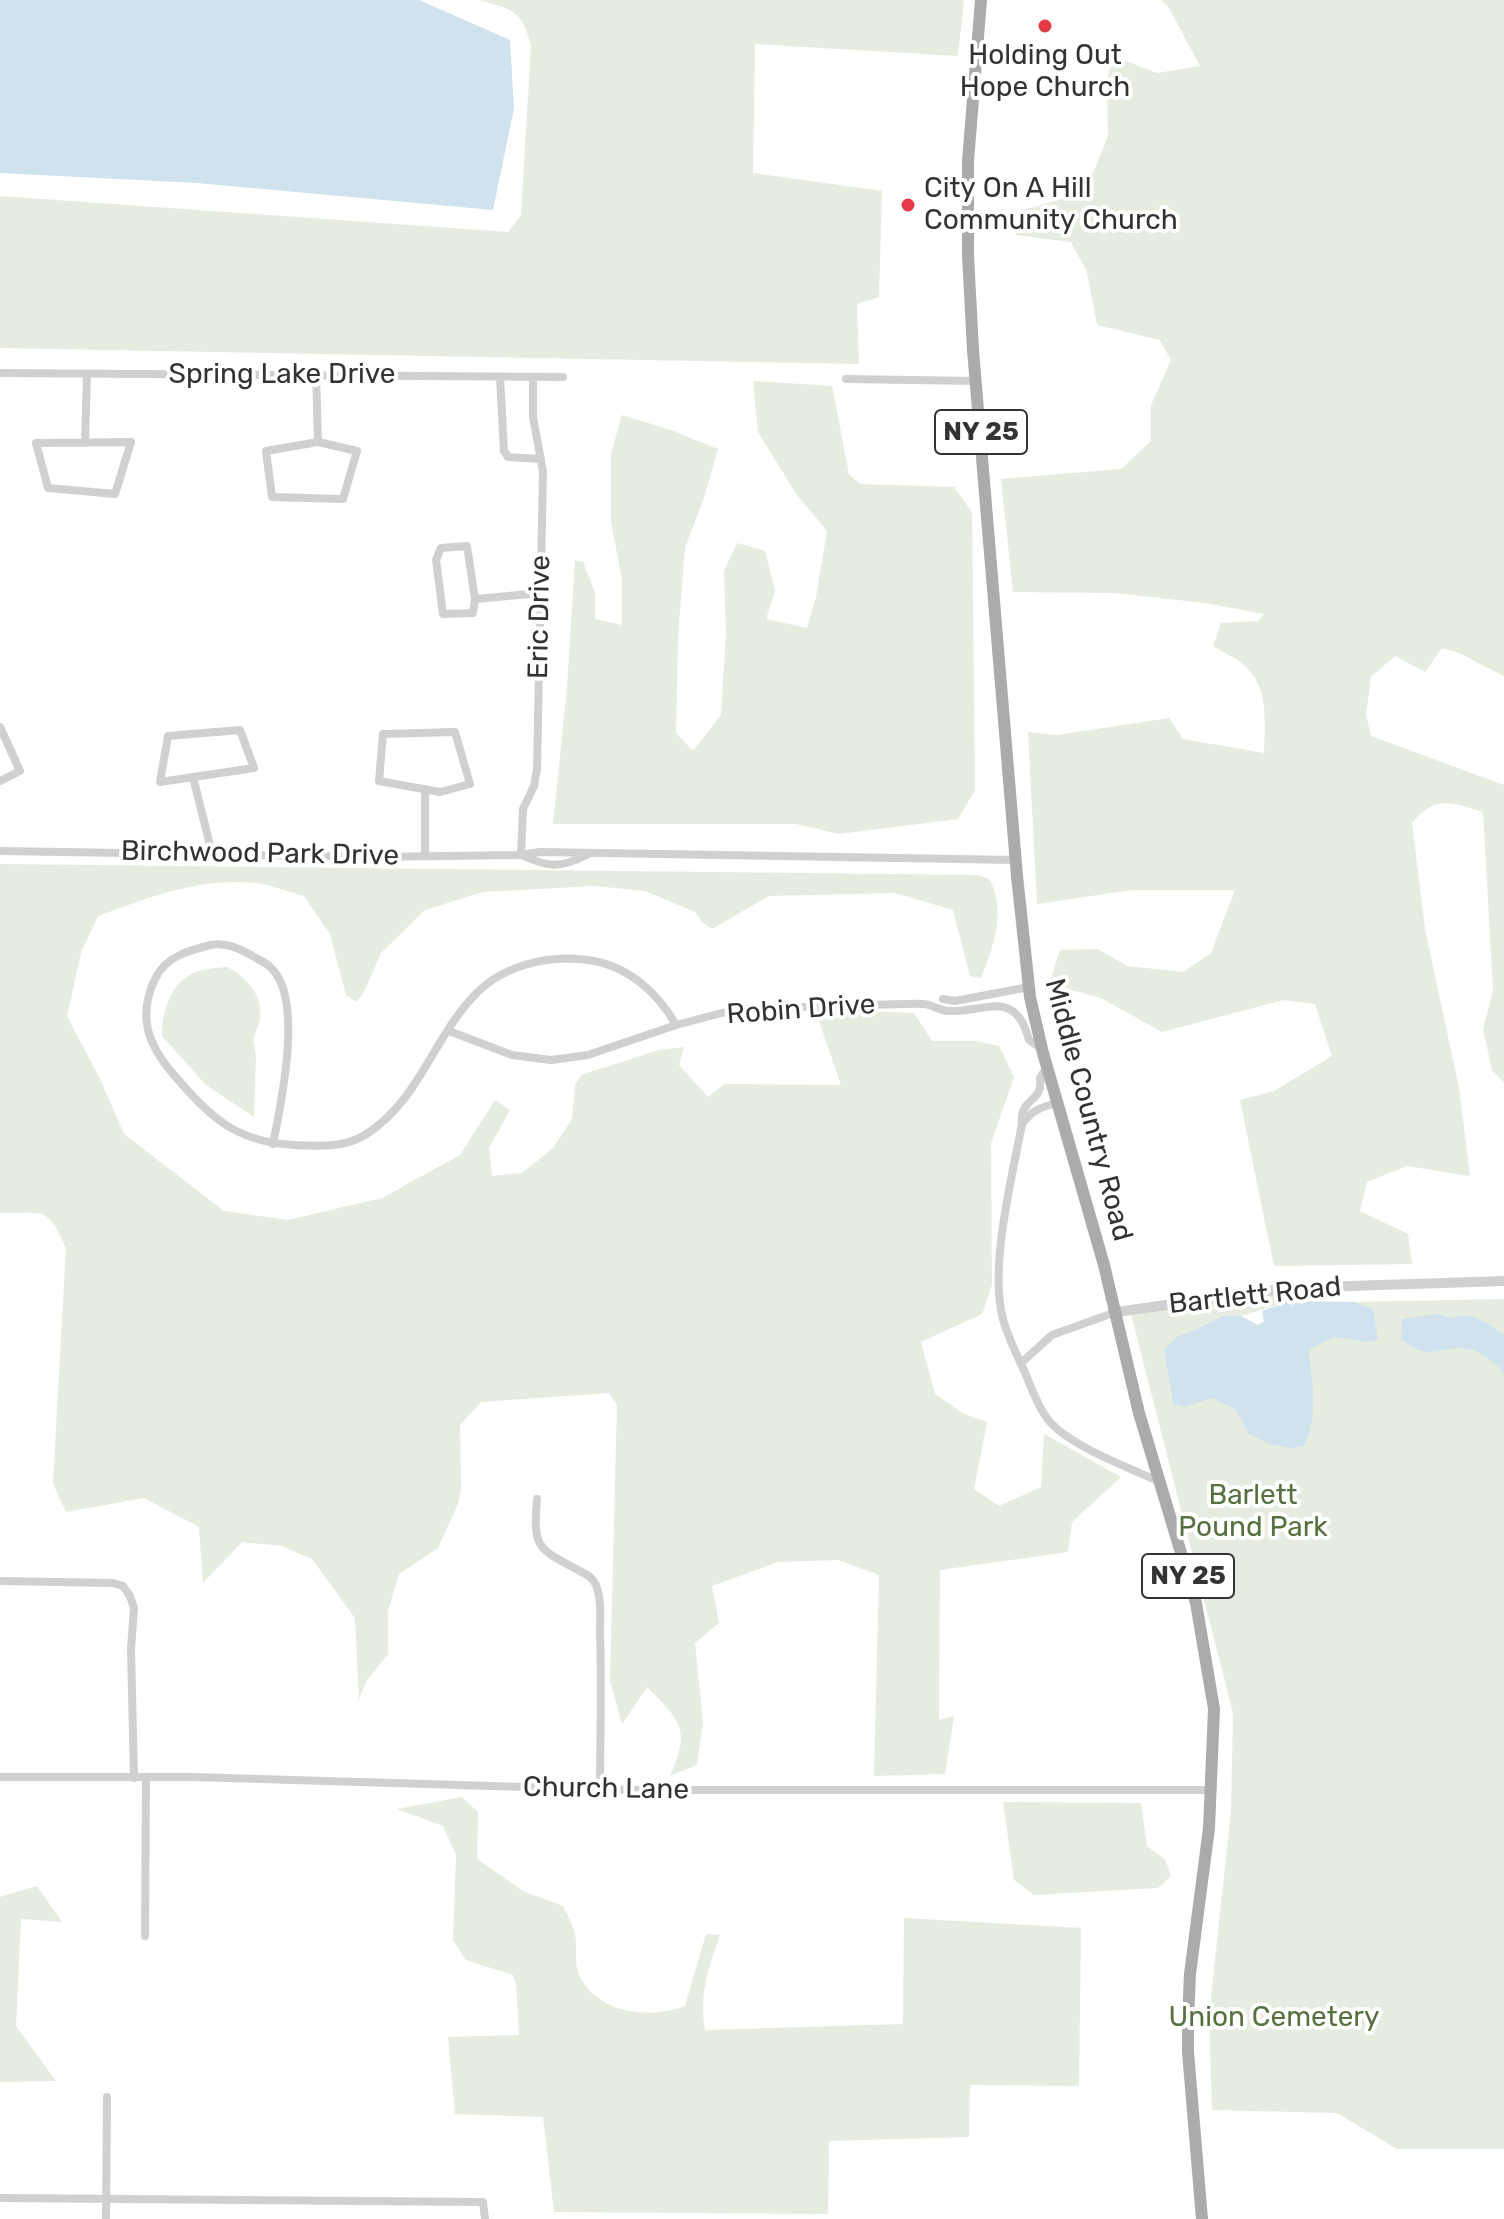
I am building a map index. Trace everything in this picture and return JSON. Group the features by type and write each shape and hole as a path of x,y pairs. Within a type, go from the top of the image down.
{"main road":[{"name":"Middle Country Road","path":"981,0 966,208 977,381 1029,987 1042,1049 1116,1312 1136,1400 1196,1603 1214,1709 1212,1790 1205,1870 1190,1974 1188,2020 1202,2219"}],"street":[{"name":"Spring Lake Drive","path":"0,373 563,377"},
{"path":"316,373 318,442"},
{"path":"85,443 87,374"},
{"path":"500,377 504,451 508,457 541,459"},
{"name":"Eric Drive","path":"521,855 523,809 536,777 541,593 543,472 533,417 533,377"},
{"path":"846,379 977,381"},
{"path":"131,442 115,494 48,488 36,443 85,443 131,442"},
{"path":"318,442 357,451 343,499 272,497 266,451 318,442"},
{"path":"467,546 475,599 473,613 443,614 436,560 441,548 467,546"},
{"path":"475,599 541,593"},
{"path":"0,727 20,771 0,781"},
{"path":"240,730 254,768 193,777 160,782 168,736 240,730"},
{"path":"455,732 470,784 440,792 425,790 379,781 383,734 455,732"},
{"path":"193,777 212,853"},
{"path":"425,790 425,855"},
{"name":"Birchwood Park Drive","path":"0,851 370,857 521,855 551,847 588,855 801,855 1016,860"},
{"name":"Birchwood Park Drive","path":"521,855 543,865 566,865 588,855"},
{"path":"273,1144 283,1091 288,1026 284,990 273,968 243,950 220,943 189,950 162,966 148,994 146,1026 159,1057 194,1099 226,1128 273,1144 327,1147 363,1136 392,1113 417,1083 472,997 503,974 540,959 572,957 609,963 642,983 665,1005 676,1025"},
{"name":"Robin Drive","path":"449,1031 512,1055 551,1060 588,1055 676,1025 737,1009 927,1004 969,993 984,995 1029,987"},
{"name":"Robin Drive","path":"927,1004 944,1011 997,1005 1008,1008 1024,1022 1029,1040 1042,1049"},
{"path":"1047,1067 1040,1078 1042,1088 1039,1095 1026,1103 1023,1110 1004,1213 999,1287 1002,1316 1041,1408 1055,1428 1161,1482"},
{"path":"1022,1124 1029,1114 1057,1103"},
{"name":"Bartlett Road","path":"1021,1363 1052,1335 1116,1312 1289,1288 1504,1281"},
{"path":"537,1499 535,1521 541,1548 549,1556 591,1576 600,1602 600,1790"},
{"path":"0,1581 113,1583 123,1586 133,1603 134,1778"},
{"name":"Church Lane","path":"0,1777 204,1778 600,1790 1212,1790"},
{"path":"145,1936 146,1778"},
{"path":"106,2219 107,2097"},
{"path":"0,2198 483,2202 485,2219"}],"green space":[{"path":"478,0 964,0 958,56 755,44 753,173 882,191 879,297 857,304 859,364 0,348 0,196 508,232 521,215 531,45 523,24 514,12"},
{"path":"1161,0 1504,0 1504,676 1459,653 1442,648 1425,672 1395,656 1371,677 1366,715 1371,736 1504,785 1504,1083 1492,1070 1483,1029 1493,991 1483,812 1444,803 1428,808 1412,823 1425,929 1459,1088 1470,1176 1407,1166 1367,1182 1360,1211 1408,1234 1412,1264 1274,1266 1240,1100 1274,1091 1332,1056 1315,1004 1283,1000 1162,1032 1101,998 1049,984 1060,950 1098,949 1127,966 1183,972 1211,953 1235,890 1132,890 1037,904 1028,732 1057,735 1169,718 1183,739 1264,753 1264,707 1259,685 1242,664 1213,646 1221,623 1258,621 1264,614 1205,603 1115,593 1013,592 1001,479 1121,469 1151,441 1151,405 1171,360 1160,340 1097,325 1087,272 1071,242 1016,235 1017,212 1061,199 1093,173 1108,136 1107,80 1113,56 1157,73 1200,66 1169,8"},
{"path":"753,381 832,386 849,474 860,484 954,487 972,512 975,790 958,819 839,834 796,824 553,824 567,687 575,560 583,562 595,592 595,619 622,625 622,579 611,522 611,454 622,415 718,449 685,547 678,637 676,733 693,751 721,715 726,633 724,571 737,543 765,551 775,591 766,619 807,628 816,597 827,531 797,495 758,432"},
{"path":"0,864 978,875 989,879 998,915 994,942 981,978 970,976 953,910 895,893 769,896 712,929 695,912 645,891 594,886 483,892 425,910 381,953 363,994 356,1002 346,995 330,934 304,896 256,883 215,883 156,896 98,916 81,953 67,1016 124,1134 224,1211 288,1220 382,1198 460,1155 495,1100 510,1110 489,1148 492,1176 522,1173 553,1148 572,1119 575,1086 581,1075 659,1050 684,1047 679,1065 708,1097 725,1084 841,1085 815,1009 914,1013 932,1041 977,1041 999,1046 1014,1077 991,1143 992,1285 982,1314 921,1342 935,1394 964,1414 987,1422 974,1489 999,1506 1041,1487 1044,1434 1121,1477 1072,1522 1068,1552 940,1570 939,1720 954,1716 945,1774 874,1776 879,1575 838,1560 778,1562 712,1586 719,1623 695,1643 703,1722 697,1765 670,1776 680,1747 679,1727 668,1709 647,1687 622,1724 610,1681 617,1405 609,1393 481,1402 460,1425 461,1489 458,1504 438,1548 399,1574 388,1611 388,1654 367,1680 359,1699 355,1618 312,1559 282,1546 242,1542 203,1583 199,1527 144,1498 66,1512 53,1484 66,1248 54,1224 42,1214 0,1213"},
{"path":"228,967 253,989 260,1006 258,1027 253,1038 256,1057 254,1117 206,1085 162,1036 169,999 180,983 200,971"},
{"path":"1289,1288 1290,1301 1193,1331 1164,1350 1174,1404 1211,1398 1235,1409 1248,1433 1300,1303 1504,1299 1504,2149 1397,2149 1337,2113 1212,2110 1209,2015 1231,1811 1233,1713 1130,1310"},
{"path":"462,1797 478,1812 477,1859 523,1891 563,1906 575,1935 578,1972 585,1986 609,2004 639,2012 685,2006 706,1934 720,1935 706,1982 703,2005 705,2030 903,2024 904,1918 1081,1928 1079,2086 970,2085 969,2137 829,2141 828,2214 554,2212 543,2117 455,2114 448,2037 519,2035 516,1984 513,1975 466,1960 453,1940 456,1855 443,1826 397,1809"},
{"path":"1003,1802 1141,1803 1147,1846 1165,1860 1171,1876 1158,1888 1034,1895 1014,1880"},
{"path":"37,1886 62,1922 21,1919 16,2026 56,2081 0,2082 0,1897"}],"water":[{"path":"0,0 419,0 510,40 514,108 493,210 197,183 0,173"},
{"path":"1290,1301 1354,1302 1373,1309 1378,1340 1367,1342 1333,1337 1309,1350 1313,1410 1304,1446 1289,1448 1269,1444 1248,1433 1235,1409 1211,1398 1185,1407 1173,1404 1164,1350 1178,1336 1223,1316 1241,1316 1258,1325 1264,1321 1262,1311"},
{"path":"1439,1314 1477,1318 1504,1334 1504,1377 1502,1370 1473,1350 1458,1348 1428,1352 1401,1339 1402,1319"}],"place":[{"name":"Holding Out Hope Church","path":"1045,26"},
{"name":"City On A Hill Community Church","path":"908,205"}],"park label":[{"name":"Barlett Pound Park","path":"1253,1512"},
{"name":"Union Cemetery","path":"1274,2018"}]}
